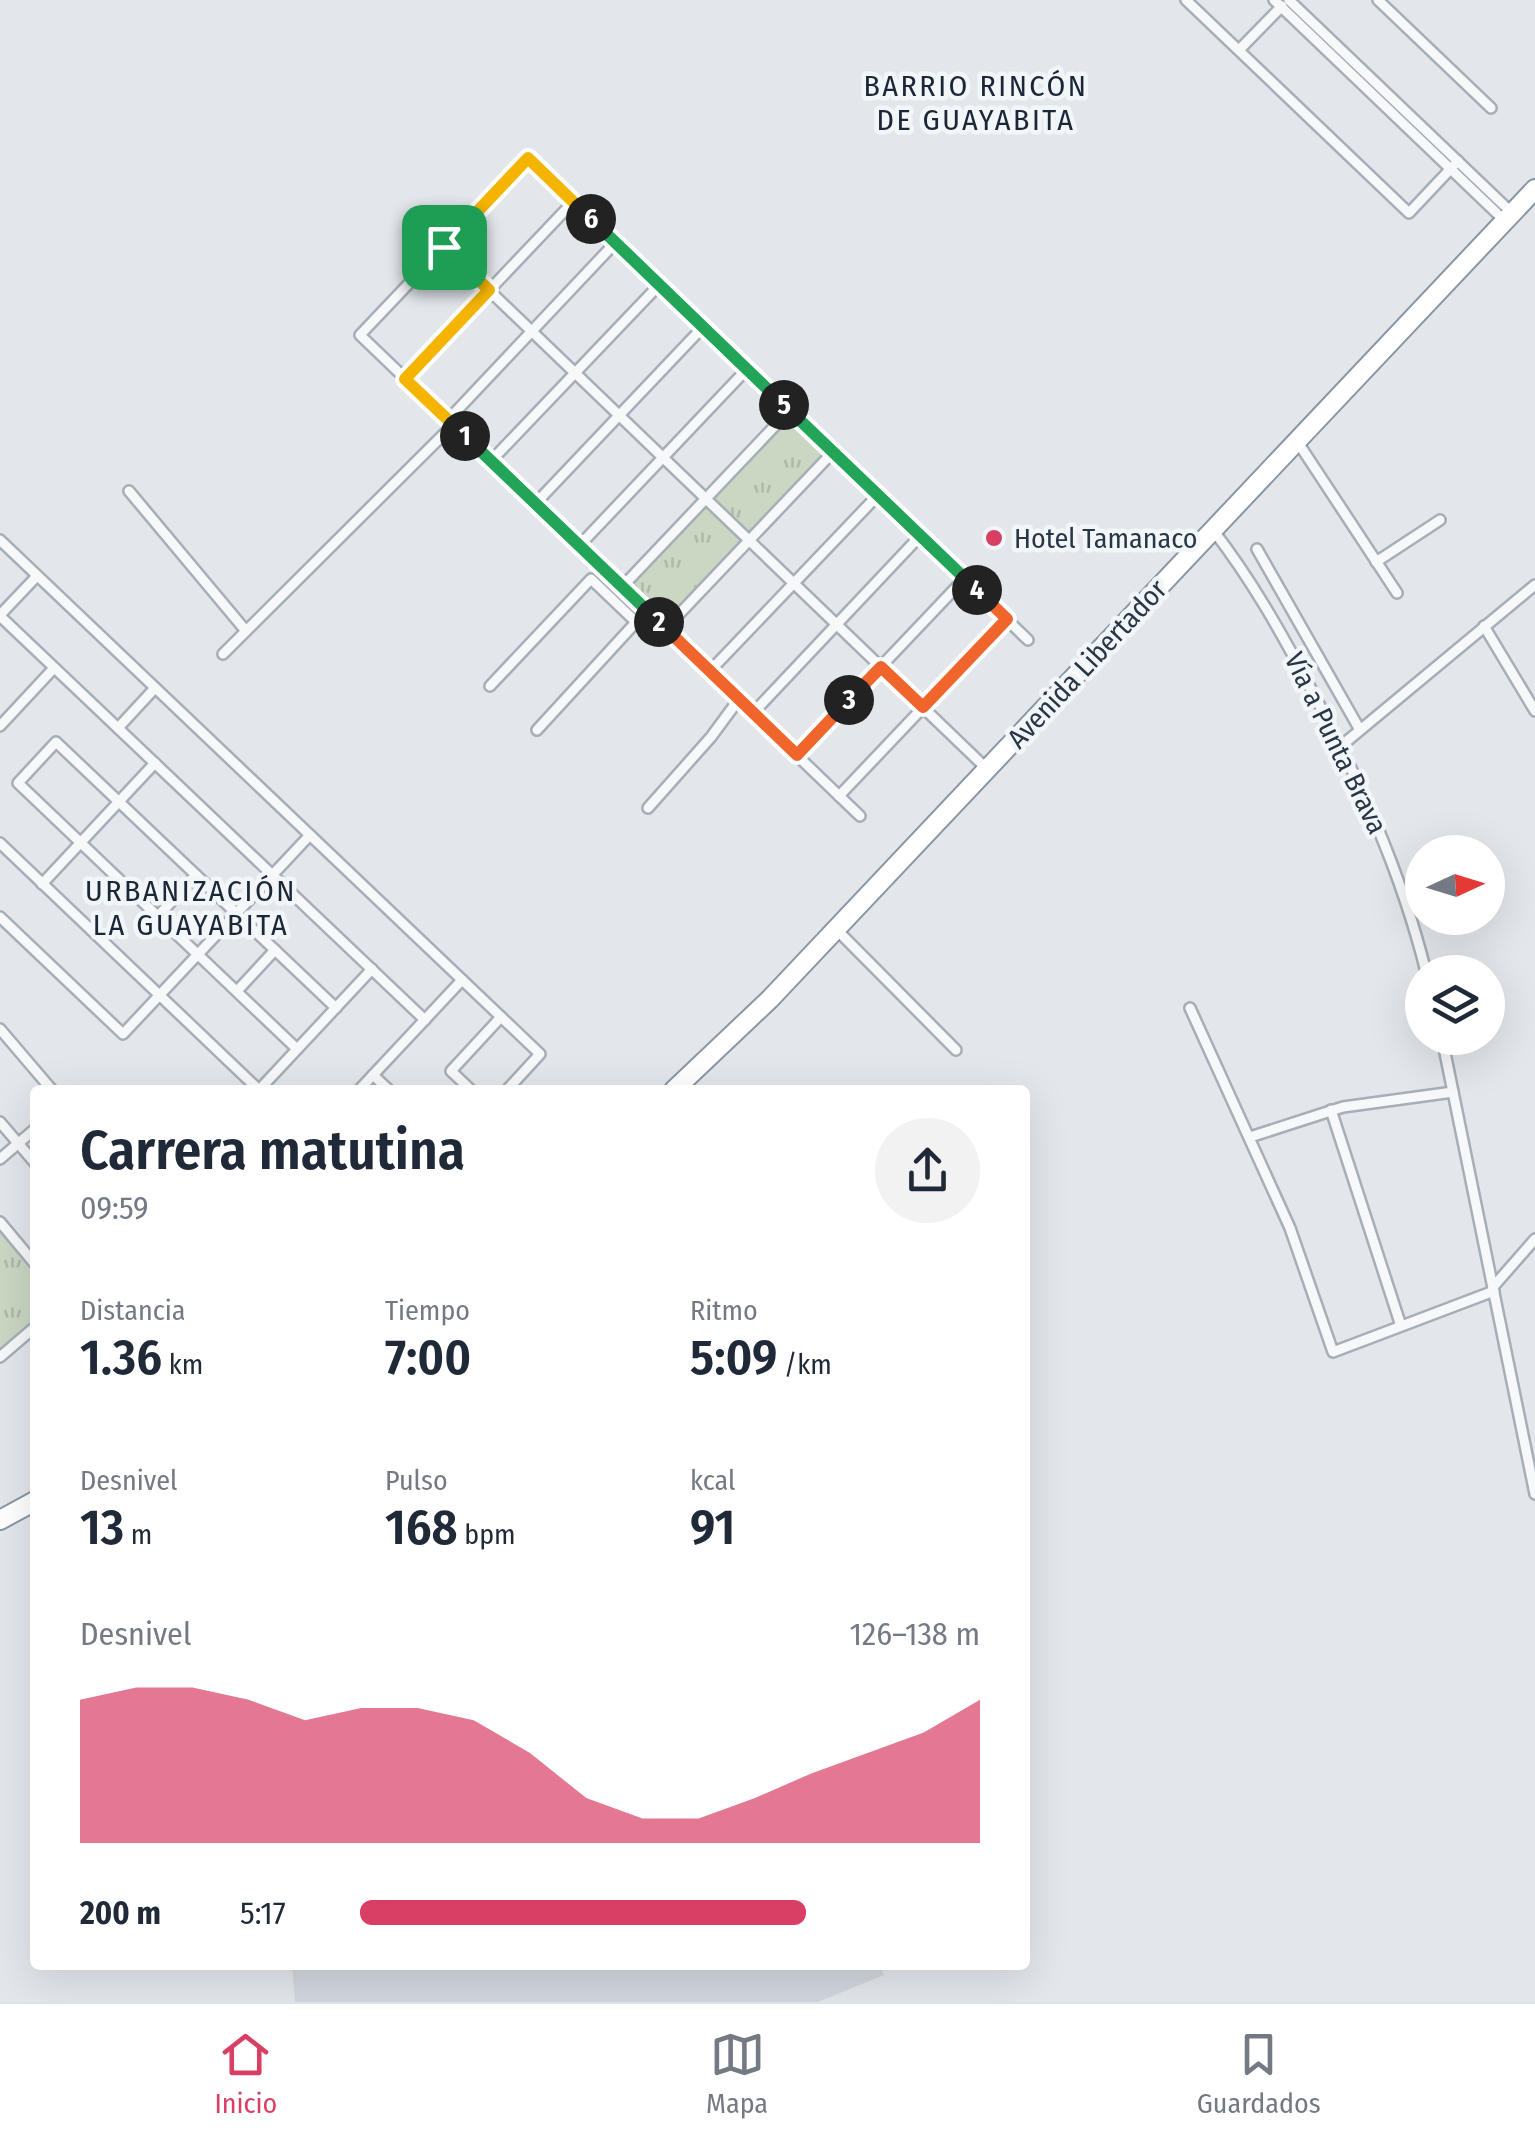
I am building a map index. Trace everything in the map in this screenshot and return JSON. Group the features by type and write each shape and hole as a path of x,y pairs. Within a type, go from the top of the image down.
{"highway":[{"name":"Avenida Libertador","path":"679,1085 738,1031 836,929 1535,189"},
{"path":"0,1520 30,1504"}],"street":[{"path":"1186,0 1409,213 1454,165"},
{"path":"1378,0 1491,108"},
{"path":"1239,50 1283,2 1508,217"},
{"path":"860,816 360,335 528,158 1028,640"},
{"path":"405,379 573,202"},
{"path":"223,654 450,422 616,243"},
{"path":"444,247 987,769"},
{"path":"491,461 659,285"},
{"path":"535,504 703,327"},
{"path":"579,546 747,369"},
{"path":"622,587 790,410"},
{"path":"1297,441 1397,593"},
{"path":"666,628 833,452"},
{"path":"129,491 246,631"},
{"path":"710,671 878,494"},
{"path":"1376,562 1440,520"},
{"name":"Vía a Punta Brava","path":"1213,530 1249,578 1341,746 1389,851 1421,955"},
{"path":"753,712 920,536"},
{"path":"0,540 540,1054 512,1085"},
{"path":"1256,548 1360,730"},
{"path":"37,576 0,616 425,1020"},
{"path":"797,755 964,578"},
{"path":"490,686 591,579 636,622"},
{"path":"1341,746 1535,585"},
{"path":"538,730 646,610"},
{"path":"839,796 1007,619"},
{"path":"1484,626 1535,709"},
{"path":"0,726 54,668"},
{"path":"118,728 155,688"},
{"path":"648,808 712,737 739,699"},
{"path":"297,1049 18,782 56,742 336,1008"},
{"path":"42,884 155,764"},
{"path":"0,917 123,1034 310,835"},
{"path":"2,848 254,1085"},
{"path":"158,916 196,875"},
{"path":"836,929 956,1050"},
{"path":"237,991 275,950"},
{"path":"264,1085 372,970"},
{"path":"367,1085 462,980"},
{"path":"1190,1008 1303,1260 1333,1352 1493,1289 1535,1239"},
{"path":"466,1085 451,1070 501,1017"},
{"path":"0,1028 48,1085"},
{"path":"1445,1055 1535,1494"},
{"path":"1250,1137 1330,1110 1453,1092"},
{"path":"1330,1110 1401,1326"},
{"path":"0,1122 30,1158"},
{"path":"0,1159 30,1133"},
{"path":"0,1222 30,1258"},
{"path":"0,1357 30,1332"}],"shaded area":[{"path":"292,1970 882,1970 884,1975 818,2002 295,2002"}],"green space":[{"path":"790,417 826,452 749,534 713,498"},
{"path":"706,505 743,540 665,622 629,587"},
{"path":"0,1228 30,1264 30,1326 0,1352"}],"place":[{"name":"Hotel Tamanaco","path":"994,538"}],"district":[{"name":"BARRIO RINCÓN DE GUAYABITA","path":"976,103"},
{"name":"URBANIZACIÓN LA GUAYABITA","path":"191,908"}],"route":[{"path":"528,158 1007,619 923,707 881,667 797,755 405,379 489,290 444,247 528,158"}]}
